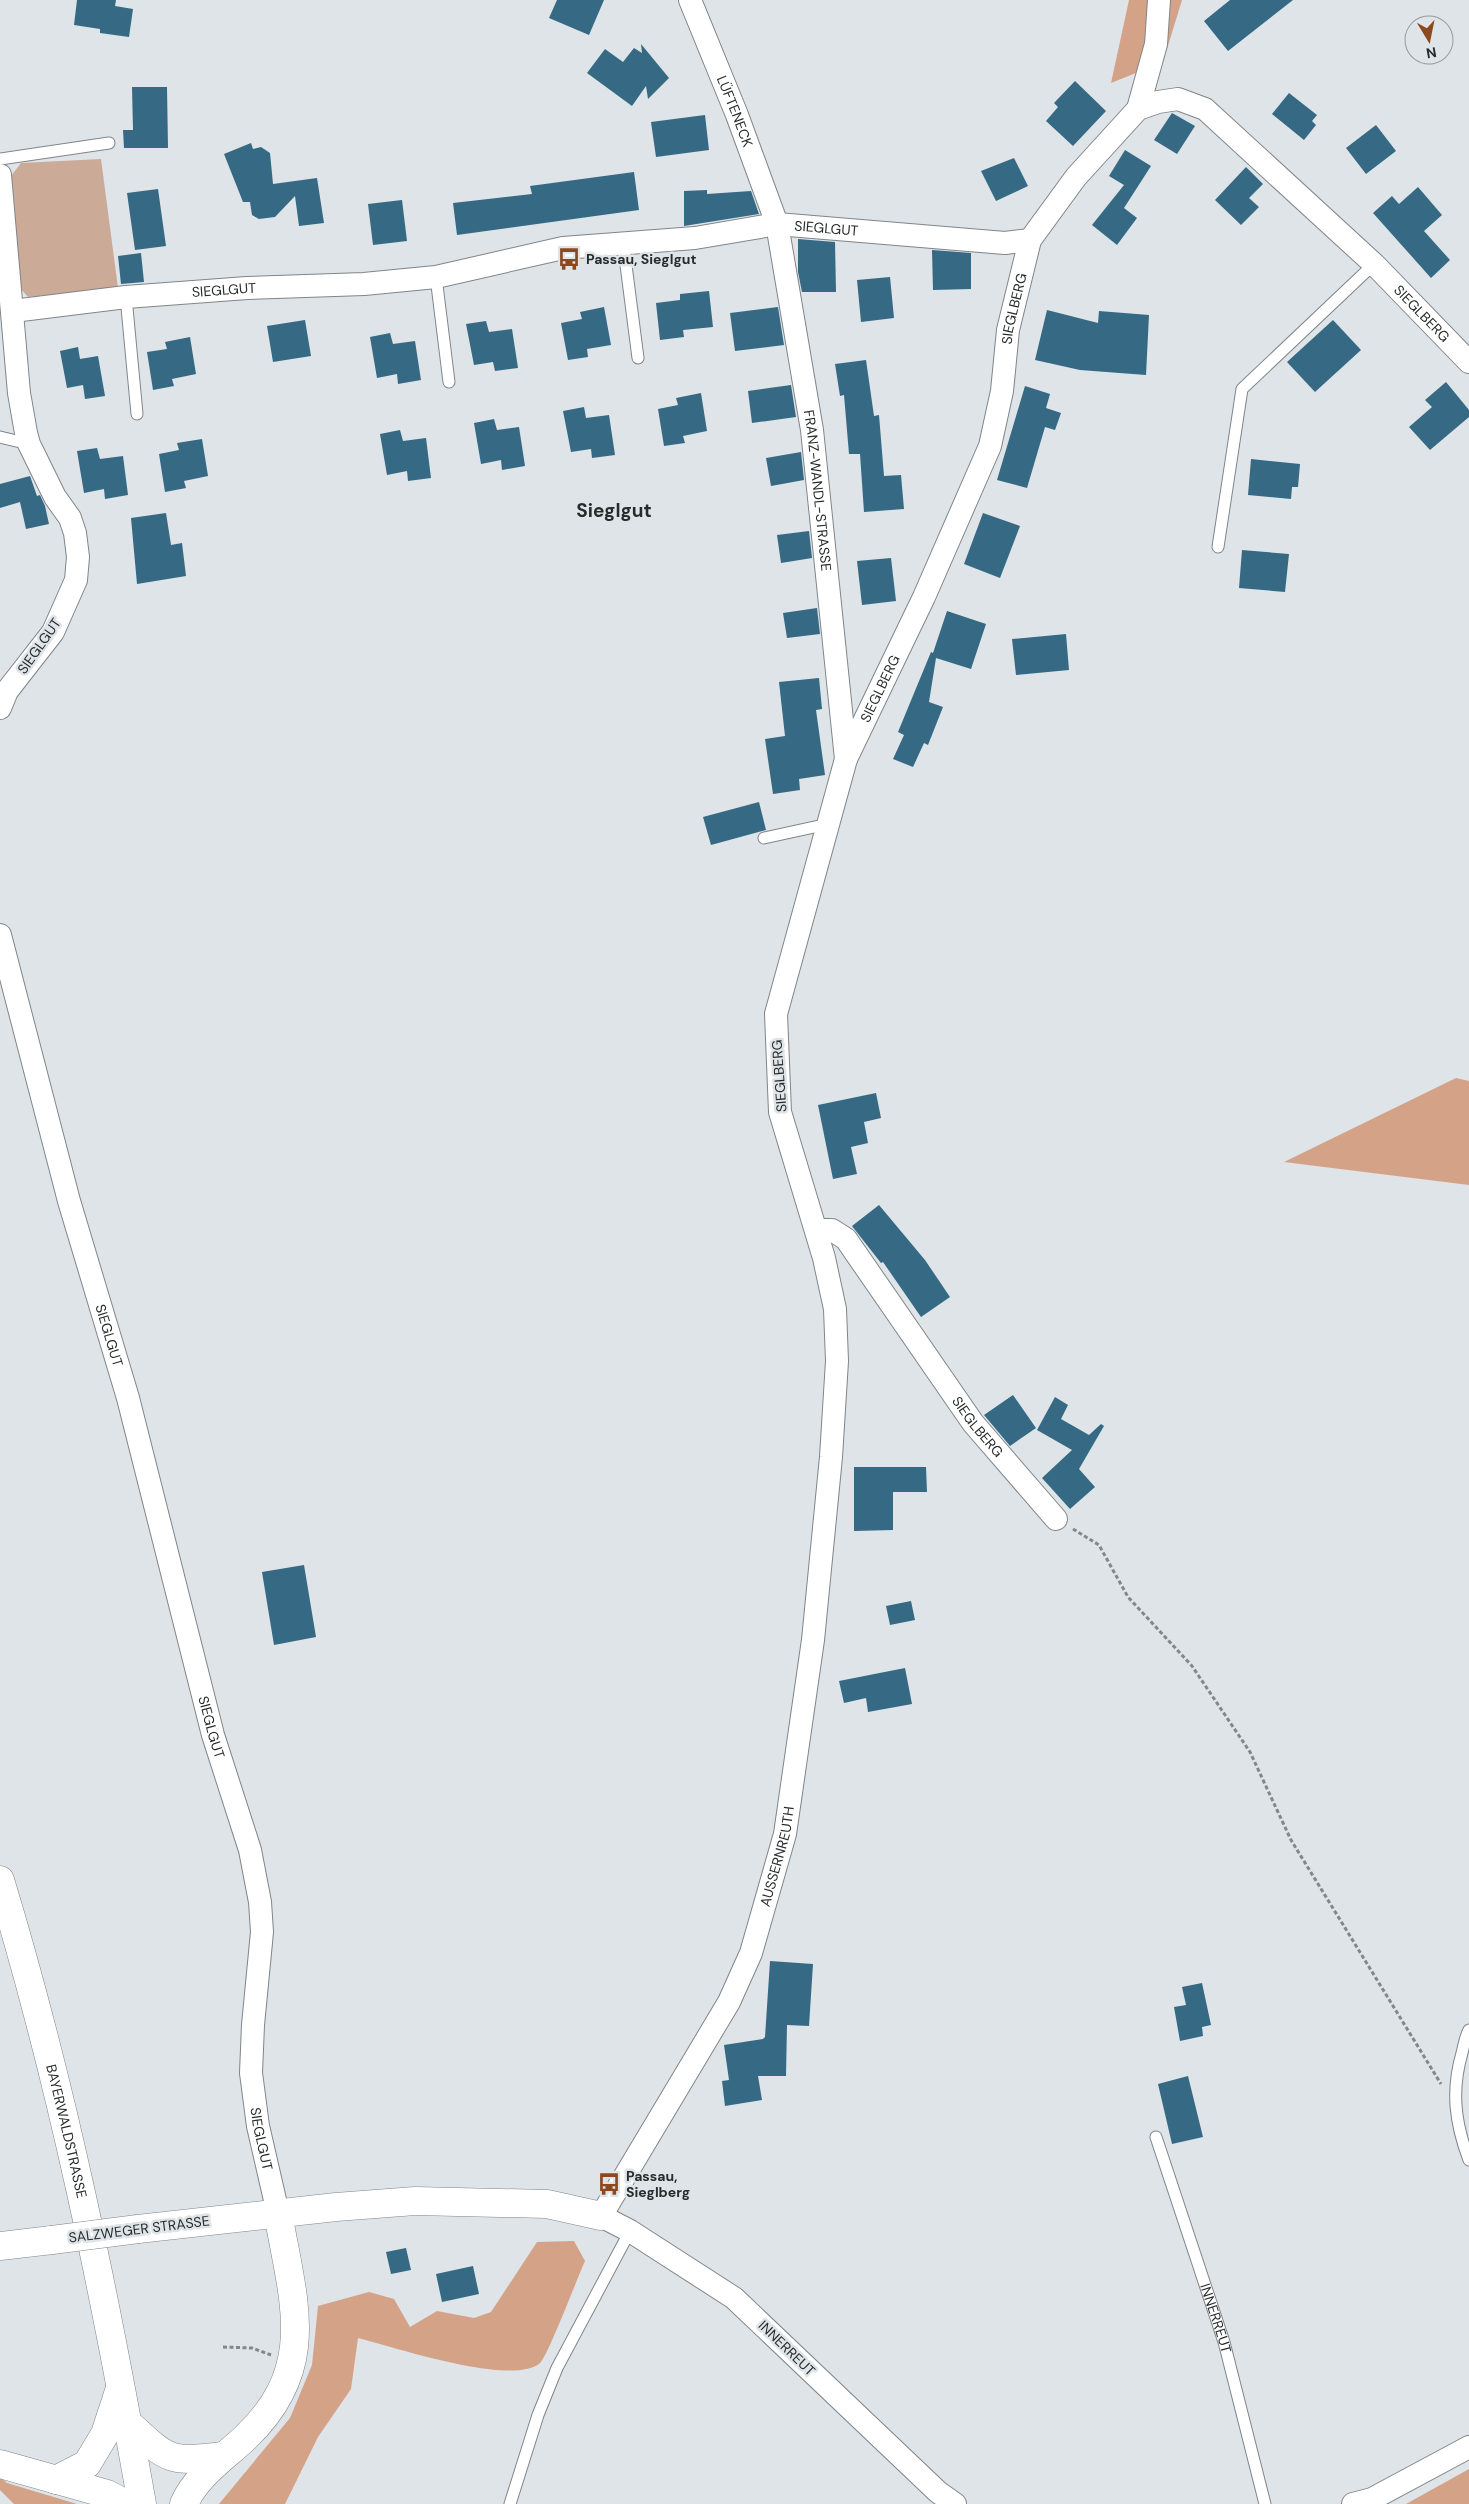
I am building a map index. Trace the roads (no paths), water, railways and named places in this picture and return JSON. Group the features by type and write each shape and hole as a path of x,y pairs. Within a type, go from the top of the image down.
{"main road":[{"name":"BAYERWALDSTRASSE","path":"0,1880 24,1958 57,2083 121,2386 142,2504"},
{"path":"184,2504 197,2484 266,2416 281,2394 292,2364 295,2339 294,2307 278,2213 415,2201 547,2204 601,2216"},
{"name":"SALZWEGER STRASSE","path":"0,2246 278,2213"},
{"path":"56,2480 87,2464 105,2434 121,2386"},
{"path":"128,2423 163,2454 177,2460 224,2456"},
{"path":"0,2464 107,2494 126,2504"}],"street":[{"name":"LÜFTENECK","path":"690,0 737,115 777,224"},
{"path":"1138,109 1156,44 1159,0"},
{"name":"SIEGLBERG","path":"1056,1519 974,1423 846,1239 832,1230 817,1230 780,1112 776,1014 846,759 924,597 990,446 1002,391 1008,330 1030,240 1076,177 1138,109 1158,102 1178,99 1205,109 1374,264 1469,362"},
{"name":"SIEGLGUT","path":"0,175 20,393 29,444 55,497 70,518 75,533 78,557 76,580 53,632 2,696"},
{"name":"SIEGLGUT","path":"13,311 126,297 247,288 364,284 436,277 563,248 695,238 777,224 1005,243 1030,240"},
{"name":"FRANZ-WANDL-STRASSE","path":"777,224 812,430 846,759"},
{"name":"SIEGLGUT","path":"0,934 69,1201 128,1398 213,1735 250,1850 260,1902 262,1932 253,2025 251,2073 258,2126 278,2213"},
{"name":"AUSSERNREUTH","path":"601,2216 729,2002 751,1953 785,1834 813,1640 832,1457 837,1361 835,1309 817,1230"},
{"name":"INNERREUT","path":"601,2216 630,2231 734,2298 938,2492 955,2504"},
{"path":"1362,2502 1469,2447"}],"lane":[{"path":"0,159 109,143"},
{"path":"623,242 638,358"},
{"path":"1218,547 1242,388 1374,264"},
{"path":"436,277 449,382"},
{"path":"126,297 138,414"},
{"path":"0,437 29,444"},
{"path":"764,838 828,824"},
{"path":"1469,2030 1457,2068 1454,2106 1462,2143 1469,2160"},
{"name":"INNERREUT","path":"1156,2137 1224,2342 1265,2504"},
{"path":"510,2504 538,2414 558,2368 630,2231"}],"place":[{"name":"Passau, Sieglgut","path":"569,259"},
{"name":"Passau, Sieglberg","path":"609,2184"}],"district":[{"name":"Sieglgut","path":"614,510"}]}
